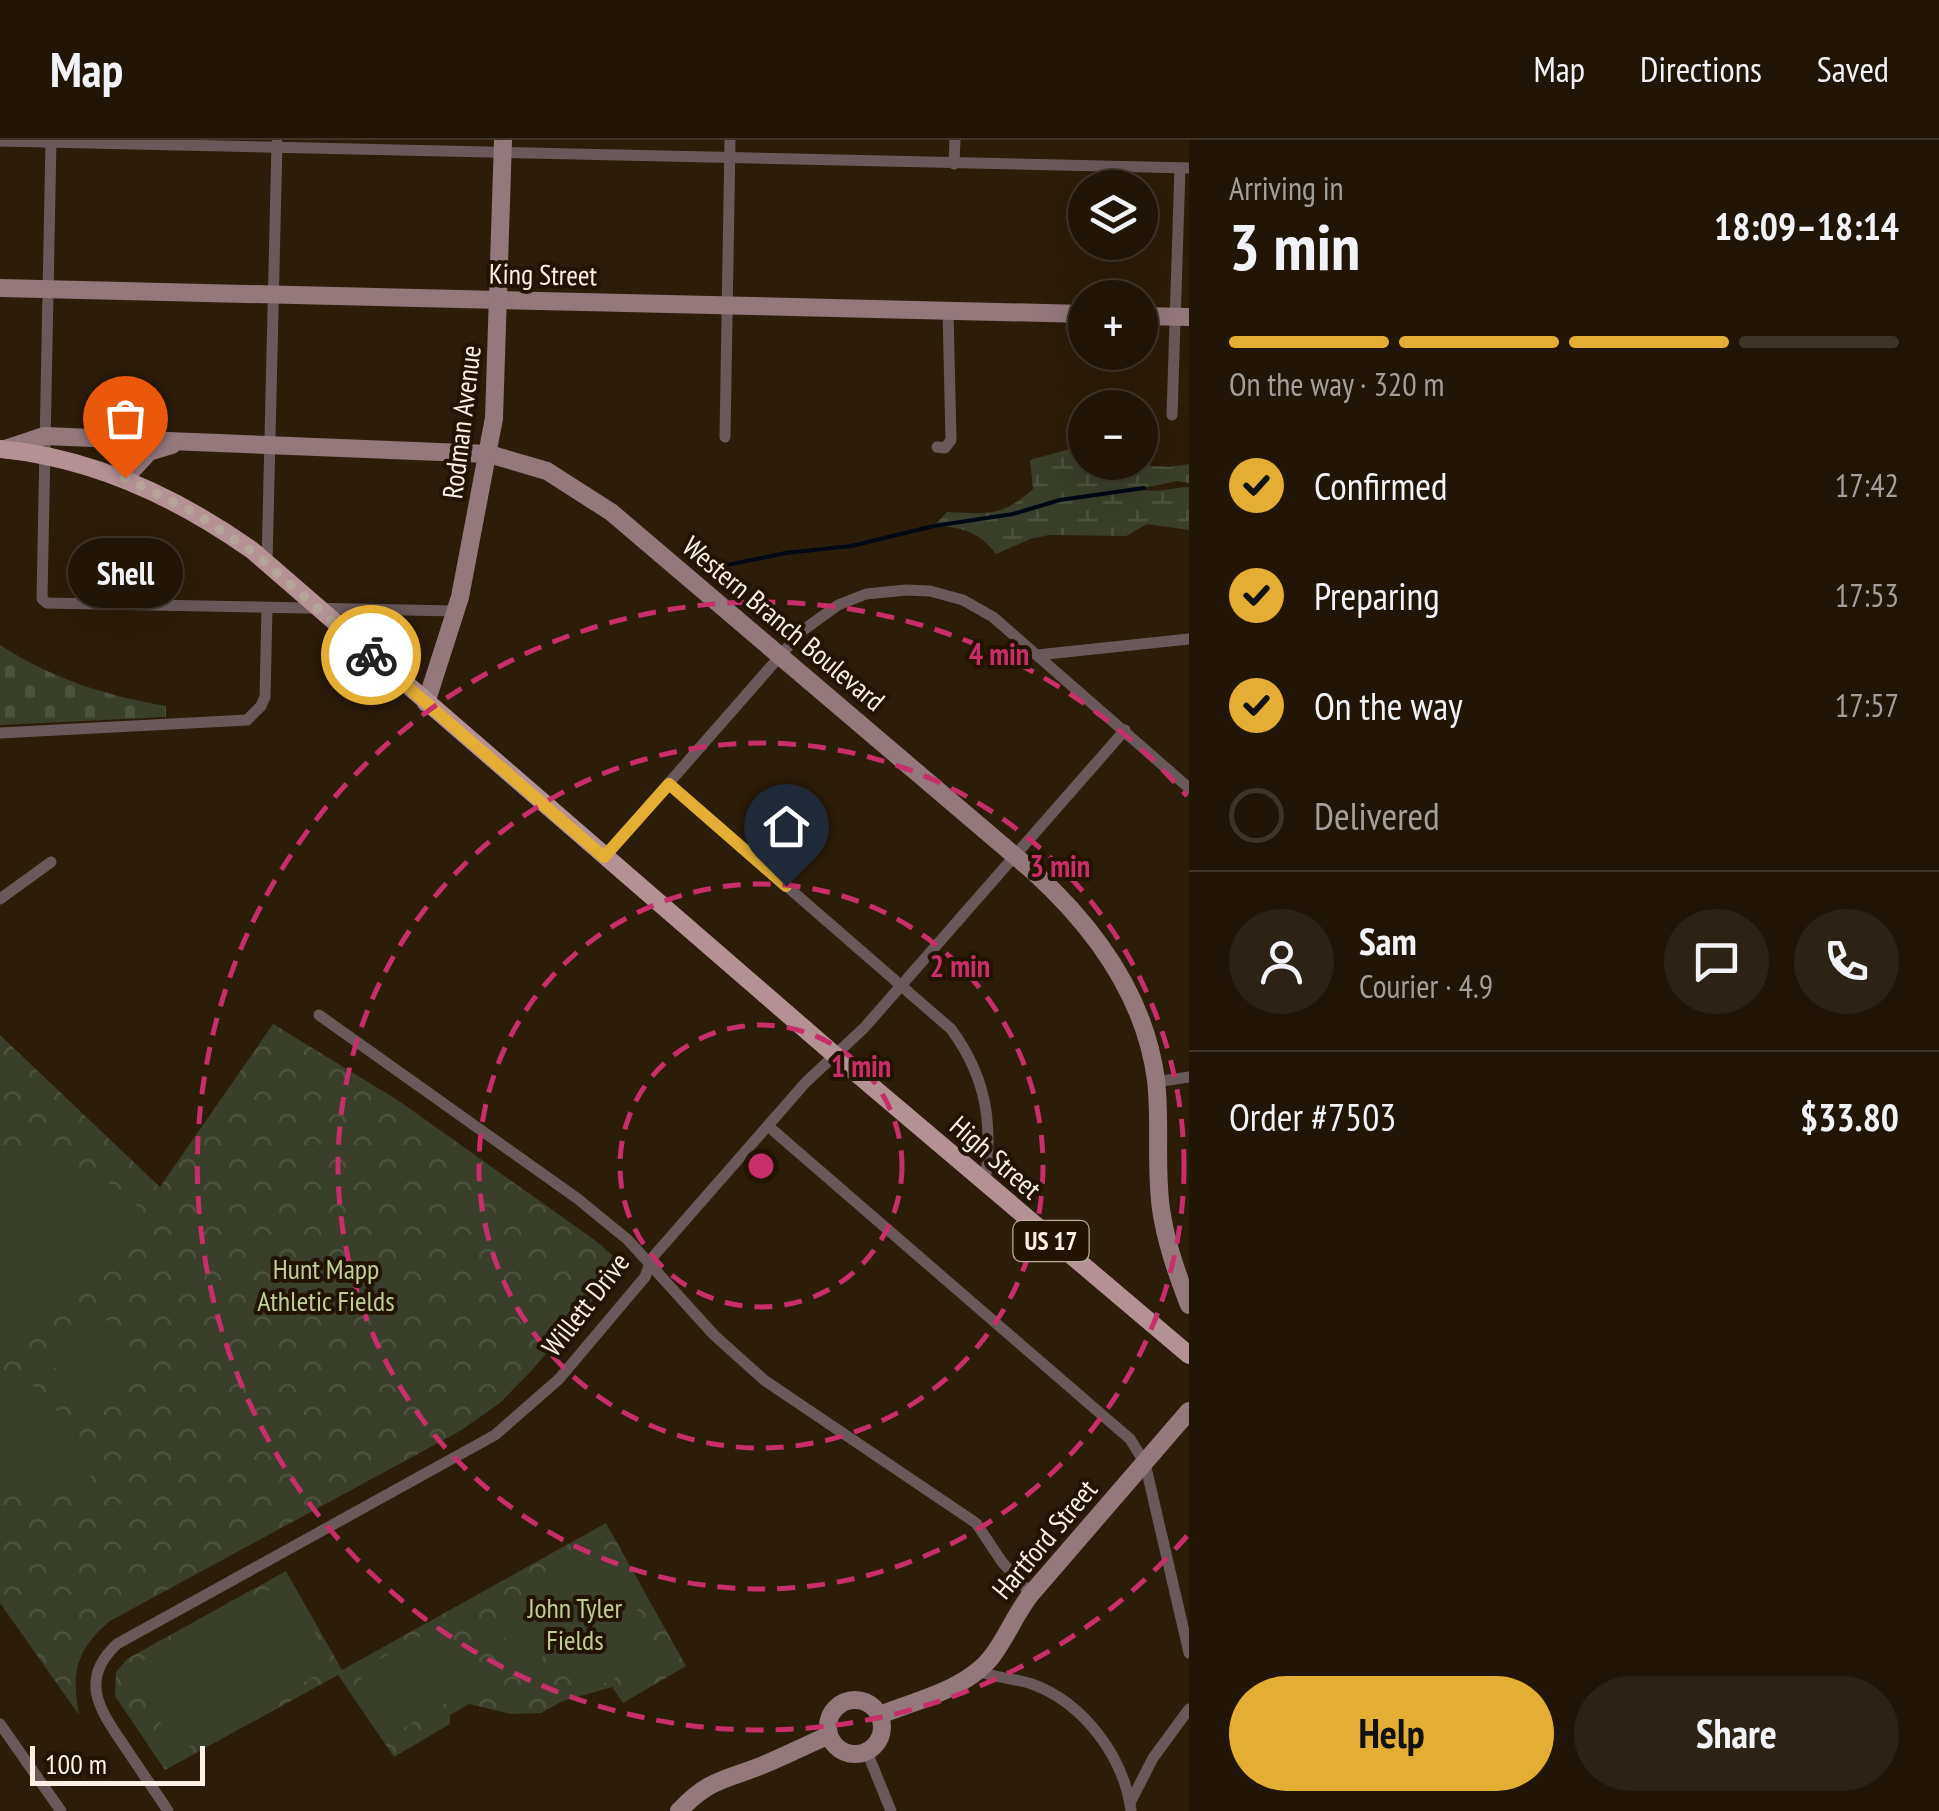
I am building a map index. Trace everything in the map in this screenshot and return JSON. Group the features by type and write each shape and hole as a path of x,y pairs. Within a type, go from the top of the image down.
{"main road":[{"name":"High Street","path":"2,449 44,445 125,478 195,513 267,564 1189,1355"}],"street":[{"path":"725,437 730,140"},
{"path":"954,164 955,140"},
{"path":"0,141 503,146 729,159 1184,168 1182,317 1172,415"},
{"path":"52,141 40,594 47,603 456,611"},
{"path":"267,564 277,144"},
{"name":"Rodman Avenue","path":"426,703 456,611 496,404 503,146"},
{"name":"King Street","path":"0,288 1068,314"},
{"path":"936,447 945,448 951,440 948,311"},
{"name":"Western Branch Boulevard","path":"44,445 154,439 271,448 489,454 534,466 585,493 780,654 1060,896 1104,948 1137,1012 1156,1082 1161,1210 1189,1305"},
{"path":"125,478 149,452 182,443"},
{"path":"604,857 802,631 838,605 866,594 906,590 945,594 980,608 1188,787"},
{"path":"0,733 248,720 265,697 267,608"},
{"path":"1037,655 1189,639"},
{"name":"Willett Drive","path":"168,1811 99,1706 96,1681 108,1652 495,1435 559,1379 644,1277 650,1262 768,1126 901,985 1125,730"},
{"path":"669,784 951,1029 974,1065 987,1106 990,1128 984,1183"},
{"path":"0,898 51,862"},
{"path":"319,1016 575,1196 628,1240 714,1335 764,1380 976,1523 1002,1562 1031,1594"},
{"path":"1156,1082 1189,1077"},
{"path":"768,1126 1130,1439 1145,1463 1189,1652"},
{"name":"Hartford Street","path":"880,1716 978,1671 999,1647 1031,1594 1189,1411"},
{"path":"978,1671 1030,1683 1074,1709 1110,1750 1131,1807"},
{"path":"862,1701 880,1716 882,1732 867,1752 844,1752 829,1735 833,1712 846,1702 862,1701"},
{"path":"1131,1807 1153,1758 1189,1709"},
{"path":"0,1724 61,1811"},
{"path":"683,1810 716,1780 756,1768 829,1735"},
{"path":"867,1752 891,1811"}],"green space":[{"path":"1068,449 1068,480 1158,480 1158,466 1189,464 1189,483 1177,481 1140,489 1189,487 1189,530 1147,524 1126,536 1049,535 996,554 969,532 934,526 947,512 984,513 1012,505 1033,489 1030,460"},
{"path":"0,645 80,684 166,706 166,717 0,725"},
{"name":"Hunt Mapp Athletic Fields","path":"273,1024 399,1101 596,1241 623,1265 500,1403 460,1431 110,1621 90,1642 79,1663 79,1715 0,1603 0,1035 160,1187"},
{"path":"0,1154 40,1155 78,1166 143,1211 28,1328 6,1327 0,1320"},
{"path":"111,1320 146,1370 83,1405 77,1403 44,1350 73,1326"},
{"path":"23,1382 30,1383 106,1464 81,1482 56,1492 30,1497 0,1495 0,1404"},
{"name":"John Tyler Fields","path":"606,1523 686,1666 623,1703 612,1687 563,1701 541,1713 511,1714 469,1704 450,1715 450,1724 394,1757 338,1675 165,1770 115,1696 116,1672 127,1659 286,1571 342,1670"},
{"path":"600,1542 661,1653 590,1691 529,1580"},
{"path":"286,1581 333,1666 178,1753 130,1668"},
{"path":"524,1617 546,1655 523,1668 501,1631"},
{"path":"441,1624 477,1685 394,1733 358,1672"}],"waterway":[{"path":"707,569 786,553 851,546 934,526 1013,514 1060,500 1144,488"}],"way so far":[{"path":"125,478 195,513 253,552 371,655"}],"place":[{"name":"Shell","path":"125,478"}],"route":[{"path":"371,655 604,857 669,784 786,886"}]}
